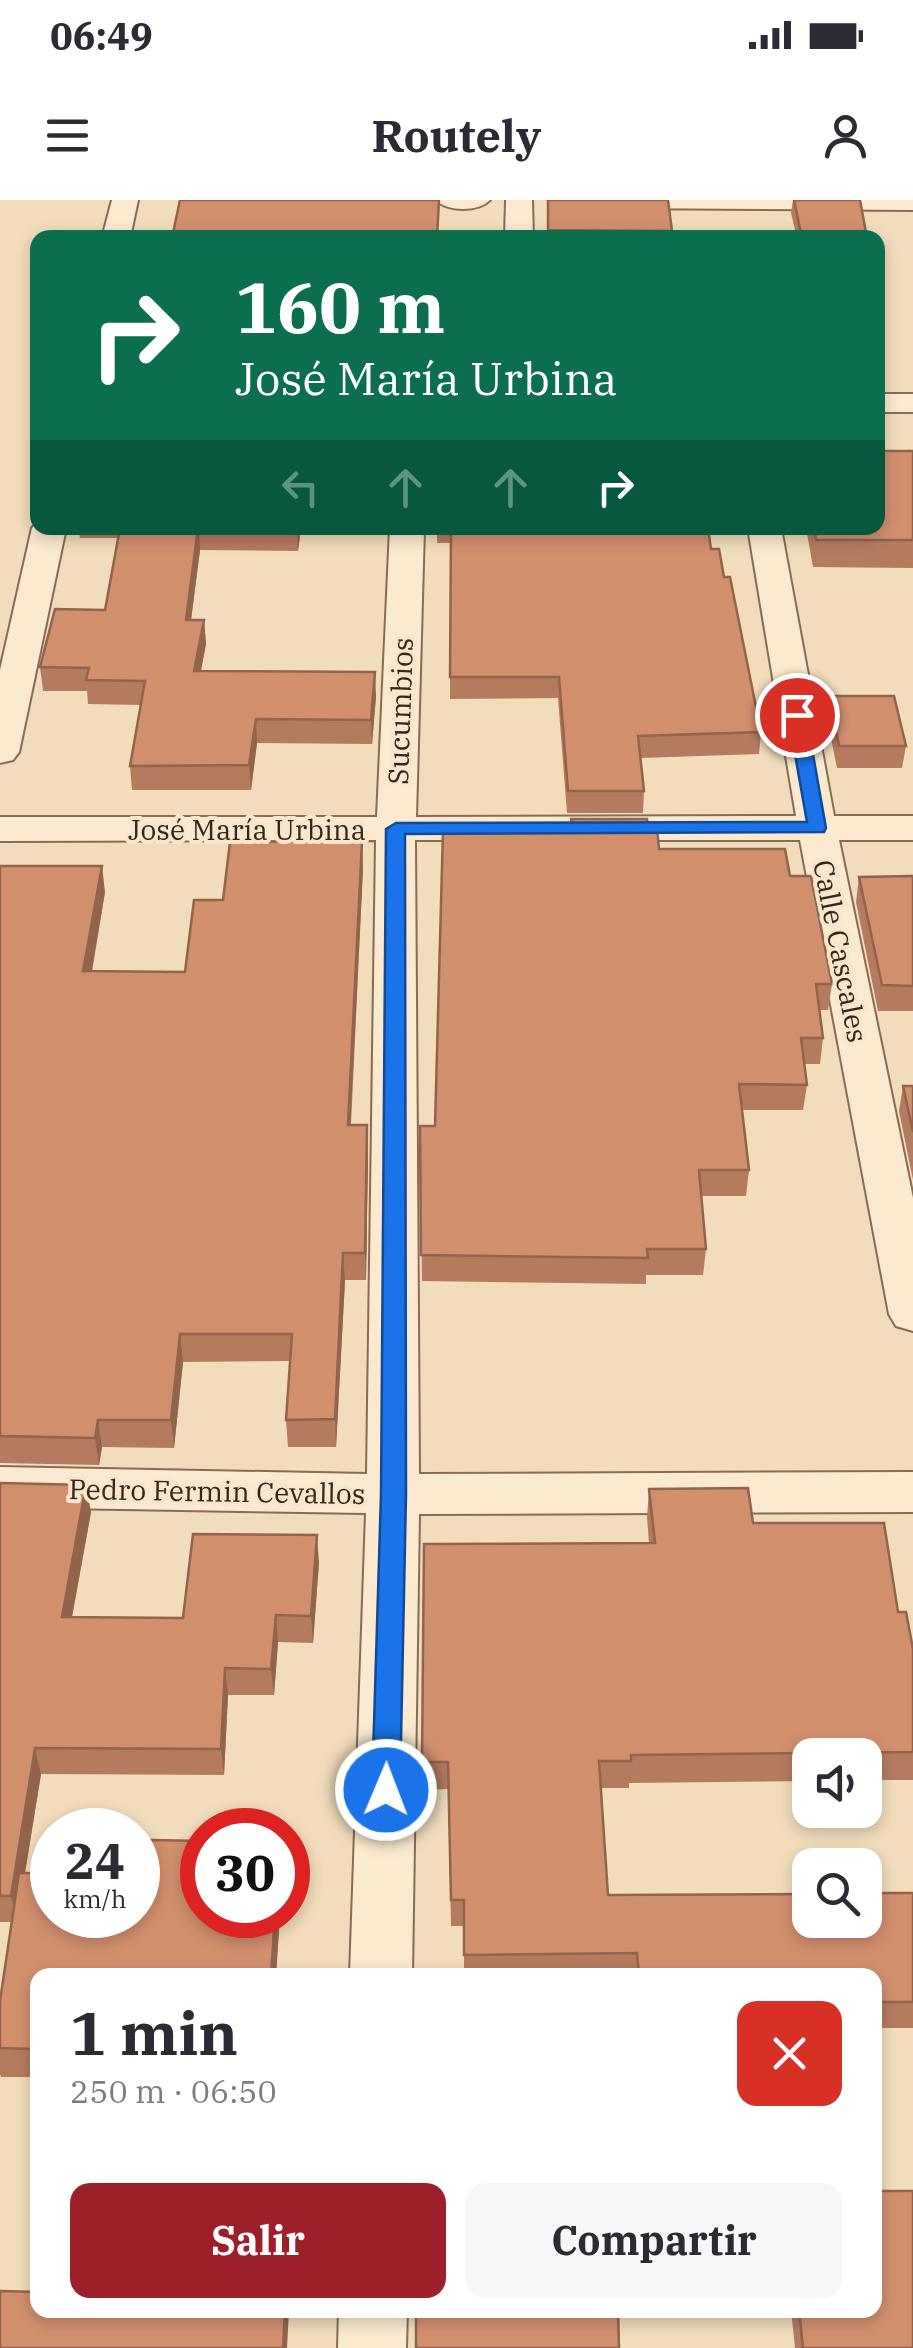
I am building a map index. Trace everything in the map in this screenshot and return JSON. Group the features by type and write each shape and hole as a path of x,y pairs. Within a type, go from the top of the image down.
{"street":[{"path":"118,230 125,200"},
{"path":"450,200 477,200"},
{"path":"519,200 519,230"},
{"path":"605,200 913,202"},
{"path":"885,402 913,403"},
{"path":"0,752 48,535"},
{"name":"Sucumbios","path":"381,1968 393,1494 396,829 408,535"},
{"name":"Calle Cascales","path":"765,535 817,828 913,1314"},
{"name":"José María Urbina","path":"0,830 913,828"},
{"name":"Pedro Fermin Cevallos","path":"0,1488 393,1494 913,1492"},
{"path":"372,2348 373,2318"}],"building":[{"path":"180,200 439,200 437,230 174,230"},
{"path":"548,200 668,200 672,230 548,230"},
{"path":"794,200 860,200 866,230 800,230"},
{"path":"885,451 913,451 913,540 816,540 815,535 885,535"},
{"path":"119,535 197,535 186,620 204,620 194,671 375,672 371,720 256,719 249,765 130,766 145,681 86,680 89,668 40,667 55,609 105,610"},
{"path":"451,535 709,535 711,549 719,549 724,577 730,577 761,732 638,736 644,791 568,791 559,677 450,677"},
{"path":"830,696 894,696 906,746 839,746"},
{"path":"571,819 647,819 648,828 657,828 659,849 785,849 790,876 811,876 832,984 816,984 823,1038 801,1038 807,1085 739,1084 749,1170 699,1170 706,1249 647,1249 648,1258 421,1255 420,1126 435,1126 443,830 572,830"},
{"path":"362,841 348,1125 367,1125 365,1253 343,1253 335,1419 286,1420 292,1334 180,1334 171,1420 98,1420 95,1438 0,1436 0,866 102,866 83,971 185,972 194,900 223,900 230,842"},
{"path":"913,876 913,986 882,985 859,877"},
{"path":"903,1086 913,1086 913,1132"},
{"path":"0,1483 86,1485 62,1617 183,1618 193,1534 317,1535 311,1616 276,1615 271,1669 225,1668 221,1749 35,1748 11,1896 0,1896"},
{"path":"748,1488 753,1523 884,1523 898,1612 906,1612 913,1649 913,1752 882,1752 882,1738 792,1738 792,1753 631,1755 631,1761 599,1761 608,1895 792,1894 792,1938 882,1938 882,1893 913,1893 913,2002 882,2002 882,1968 638,1968 637,1953 464,1955 464,1900 451,1900 448,1762 422,1762 424,1544 655,1543 649,1489"},
{"path":"160,1840 180,1841 180,1938 273,1938 271,1968 30,1968 30,2049 0,2048 0,2001 19,1873 30,1873 30,1938 160,1938"},
{"path":"882,2191 913,2191 913,2348 803,2348 800,2318 882,2318"},
{"path":"0,2291 30,2292 30,2318 285,2318 283,2348 0,2348"},
{"path":"416,2318 618,2318 619,2348 416,2348"}],"route":[{"path":"386,1790 393,1494 396,829 817,828 797,715"}]}
